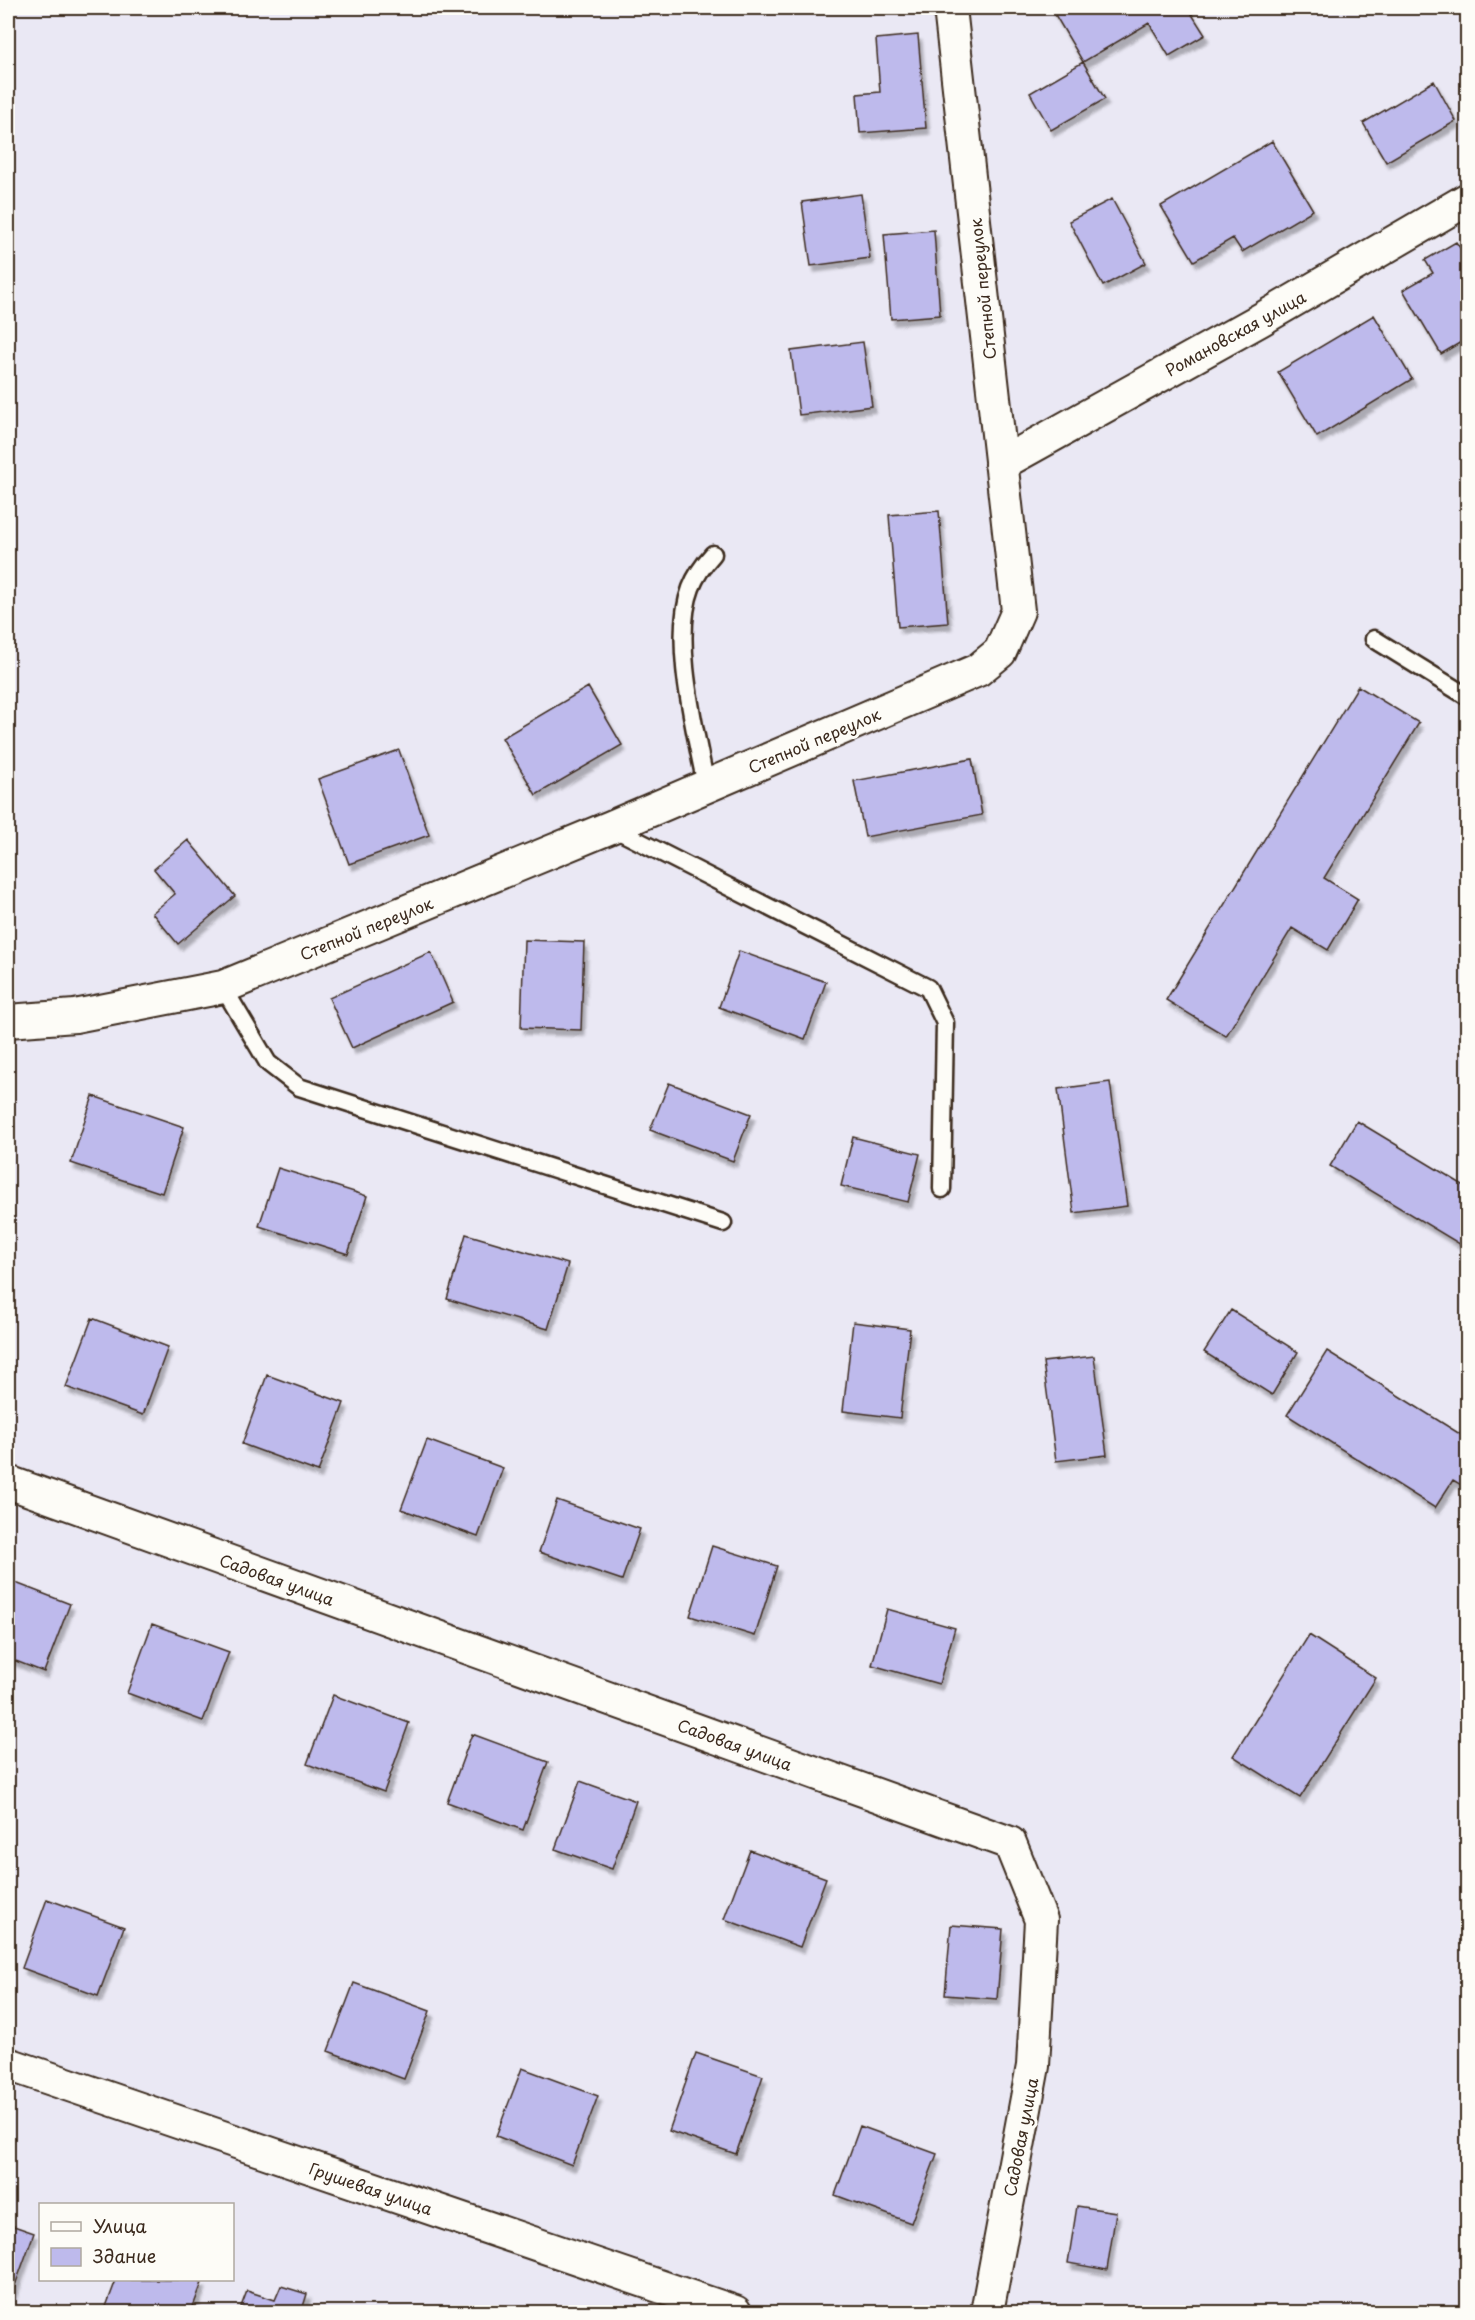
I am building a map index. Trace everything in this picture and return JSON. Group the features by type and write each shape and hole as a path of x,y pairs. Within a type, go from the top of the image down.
{"street":[{"name":"Степной переулок","path":"8,1021 75,1016 223,987 611,827 978,670 1000,652 1018,612 950,8"},
{"name":"Романовская улица","path":"1001,464 1260,320 1467,199"},
{"name":"Садовая улица","path":"8,1482 1010,1843 1041,1920 1033,2066 987,2313"},
{"name":"Грушевая улица","path":"8,2064 735,2313"}],"lane":[{"path":"706,786 690,695 685,657 684,619 690,589 701,567 714,554"},
{"path":"1374,639 1467,697"},
{"path":"611,827 928,988 945,1023 942,1190"},
{"path":"223,987 268,1063 299,1087 723,1223"}],"building":[{"path":"1051,8 1188,8 1205,35 1169,56 1149,23 1083,62"},
{"path":"918,35 926,128 860,133 857,94 880,92 876,39"},
{"path":"1083,62 1105,99 1051,130 1030,93"},
{"path":"1434,81 1456,121 1386,162 1363,123"},
{"path":"1272,141 1313,210 1242,252 1233,238 1194,261 1161,206"},
{"path":"861,194 870,258 811,266 802,202"},
{"path":"1112,199 1146,263 1103,286 1069,221"},
{"path":"934,230 940,315 891,319 884,234"},
{"path":"1456,242 1465,255 1468,254 1468,338 1441,354 1403,290 1433,273 1425,260"},
{"path":"1374,315 1412,379 1317,437 1278,372"},
{"path":"863,342 872,406 799,415 791,351"},
{"path":"939,511 948,623 898,627 889,515"},
{"path":"1358,686 1419,723 1324,878 1358,899 1328,950 1292,928 1226,1036 1166,1000"},
{"path":"588,687 622,745 536,795 502,738"},
{"path":"399,750 429,835 349,864 318,779"},
{"path":"972,759 982,815 865,837 854,781"},
{"path":"188,840 235,896 178,944 152,913 175,894 154,869"},
{"path":"524,940 584,942 581,1030 521,1028"},
{"path":"739,951 826,982 805,1039 719,1007"},
{"path":"431,952 453,1002 352,1048 329,998"},
{"path":"1110,1082 1127,1206 1074,1213 1058,1089"},
{"path":"669,1083 751,1114 733,1161 650,1130"},
{"path":"93,1096 184,1127 162,1193 71,1163"},
{"path":"1357,1121 1468,1188 1468,1249 1330,1166"},
{"path":"853,1137 920,1154 908,1202 841,1186"},
{"path":"278,1168 367,1196 348,1254 259,1226"},
{"path":"466,1234 568,1264 548,1329 447,1299"},
{"path":"1231,1310 1298,1352 1272,1395 1204,1352"},
{"path":"92,1318 168,1347 143,1415 66,1387"},
{"path":"853,1322 910,1329 900,1418 843,1411"},
{"path":"1327,1351 1468,1439 1468,1489 1453,1480 1435,1508 1287,1415"},
{"path":"1094,1356 1107,1455 1056,1461 1043,1362"},
{"path":"267,1375 344,1403 318,1472 242,1444"},
{"path":"427,1440 503,1468 478,1537 401,1509"},
{"path":"557,1500 640,1529 622,1580 539,1552"},
{"path":"712,1546 777,1566 755,1636 690,1616"},
{"path":"8,1580 70,1604 44,1672 8,1658"},
{"path":"887,1609 955,1628 939,1684 872,1665"},
{"path":"152,1624 229,1652 203,1721 127,1693"},
{"path":"1309,1635 1376,1678 1300,1798 1233,1756"},
{"path":"333,1695 409,1723 384,1792 307,1764"},
{"path":"472,1734 548,1762 523,1830 447,1802"},
{"path":"580,1781 636,1801 612,1869 555,1849"},
{"path":"750,1850 826,1878 800,1947 724,1919"},
{"path":"47,1899 124,1927 98,1996 22,1968"},
{"path":"951,1925 1003,1929 997,1999 945,1995"},
{"path":"354,1983 430,2011 404,2079 328,2051"},
{"path":"696,2053 763,2076 736,2154 669,2131"},
{"path":"522,2068 598,2096 572,2165 496,2136"},
{"path":"860,2126 937,2154 911,2223 835,2195"},
{"path":"1077,2206 1116,2212 1107,2270 1068,2263"},
{"path":"8,2224 34,2233 9,2302 8,2302"},
{"path":"116,2281 196,2281 202,2283 191,2312 104,2312"},
{"path":"281,2286 307,2294 302,2310 311,2312 239,2312 247,2291 275,2300"}]}
